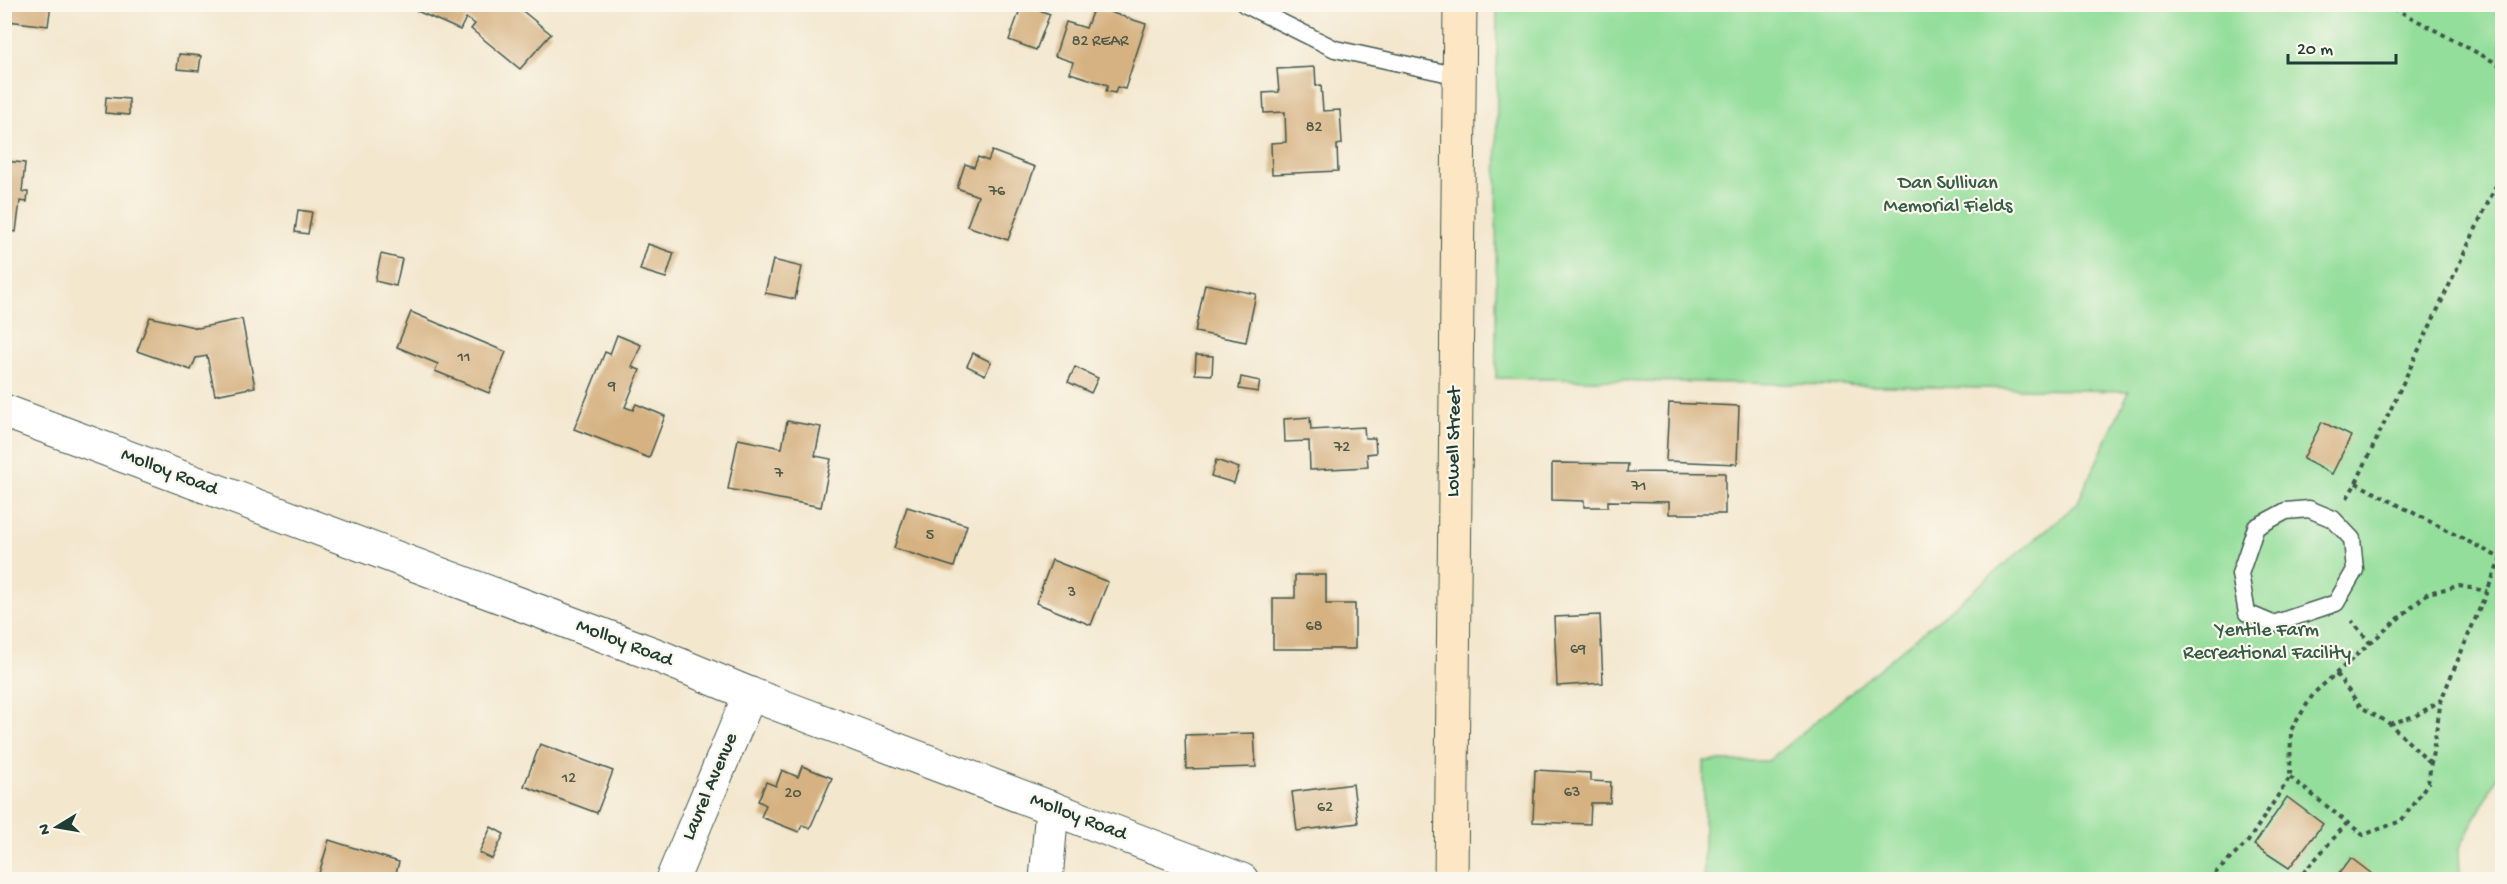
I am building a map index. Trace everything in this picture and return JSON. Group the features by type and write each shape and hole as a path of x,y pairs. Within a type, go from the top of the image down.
{"main road":[{"name":"Lowell Street","path":"1451,879 1460,4"}],"street":[{"name":"Molloy Road","path":"4,411 1242,879"},
{"name":"Laurel Avenue","path":"672,879 750,694"},
{"path":"1046,879 1052,808"}],"lane":[{"path":"1244,4 1335,49 1459,76"},
{"path":"2309,508 2333,519 2352,539 2355,570 2336,603 2273,624 2247,613 2240,574 2256,527 2286,511 2309,508"}],"path":[{"path":"2386,4 2502,66"},
{"path":"2289,777 2363,835 2401,821 2428,783 2442,700 2502,559 2356,483 2502,173"},
{"path":"2208,879 2247,843 2289,777 2291,730 2314,693 2428,593 2459,586 2487,591"},
{"path":"2336,603 2370,643"},
{"path":"2336,674 2361,707 2390,724 2431,764"},
{"path":"2390,724 2417,715 2442,700"},
{"path":"2297,879 2347,823"}],"green space":[{"name":"Yentile Farm Recreational Facility","path":"1497,5 2502,5 2502,768 2459,849 2460,879 1704,879 1704,761 1768,761 2077,504 2129,391 1496,378"}],"building":[{"path":"10,4 51,4 48,26 8,21"},
{"path":"419,4 514,4 551,34 520,69 471,29 475,24 466,18 460,30 417,11"},
{"path":"1022,4 1050,14 1036,50 1009,40"},
{"path":"1094,7 1146,24 1125,89 1117,87 1115,93 1106,91 1108,85 1070,73 1073,62 1055,56 1066,22 1086,28"},
{"path":"179,54 201,56 199,71 177,69"},
{"path":"1315,67 1316,86 1321,85 1323,111 1340,110 1342,144 1337,145 1338,171 1272,174 1271,143 1286,142 1285,112 1264,113 1263,93 1279,92 1277,69"},
{"path":"106,97 129,99 129,115 105,113"},
{"path":"992,151 1035,167 1008,240 967,226 978,196 957,188 965,164 974,167 978,157 988,161"},
{"path":"4,161 25,163 22,192 28,192 27,202 20,201 16,232 4,230"},
{"path":"298,210 312,212 308,234 295,232"},
{"path":"648,244 674,253 666,278 640,270"},
{"path":"381,254 402,259 396,286 375,281"},
{"path":"773,260 802,267 795,299 765,293"},
{"path":"1205,284 1256,294 1246,342 1195,332"},
{"path":"411,312 506,352 489,393 435,371 438,364 397,347"},
{"path":"150,317 198,328 242,319 255,387 215,395 207,356 196,358 191,370 137,351"},
{"path":"617,335 641,345 632,367 640,370 625,407 633,410 636,404 665,416 649,458 574,429 605,352 610,354"},
{"path":"973,353 991,362 985,375 967,366"},
{"path":"1196,355 1213,356 1212,375 1195,374"},
{"path":"1075,367 1098,378 1091,393 1068,382"},
{"path":"1241,377 1260,381 1258,392 1239,389"},
{"path":"1669,403 1739,406 1737,464 1666,461"},
{"path":"1310,417 1311,430 1364,427 1365,438 1375,438 1376,453 1367,454 1368,467 1310,470 1309,441 1285,442 1284,419"},
{"path":"787,421 821,427 815,456 831,459 821,507 728,489 738,439 782,448"},
{"path":"2322,422 2351,436 2332,474 2303,459"},
{"path":"1216,460 1239,468 1234,483 1211,476"},
{"path":"1552,463 1628,464 1627,472 1725,473 1725,514 1669,514 1669,502 1608,501 1608,507 1584,507 1584,501 1552,500"},
{"path":"907,507 967,525 954,567 894,548"},
{"path":"1052,560 1108,582 1091,625 1036,603"},
{"path":"1295,575 1326,575 1326,604 1355,604 1355,649 1273,649 1273,598 1295,598"},
{"path":"1600,615 1603,683 1557,686 1554,617"},
{"path":"1254,733 1256,767 1186,769 1185,735"},
{"path":"540,744 613,771 597,813 524,786"},
{"path":"802,766 832,778 810,828 802,825 799,832 761,817 766,805 758,801 766,782 776,786 782,770 798,777"},
{"path":"1535,770 1590,773 1590,781 1611,782 1610,803 1591,803 1590,824 1533,822"},
{"path":"1353,784 1358,823 1297,831 1292,792"},
{"path":"2287,797 2323,824 2289,868 2254,845"},
{"path":"491,827 504,834 492,859 479,853"},
{"path":"329,840 399,862 394,880 317,880"},
{"path":"2351,858 2380,880 2334,880"}],"park label":[{"name":"Dan Sullivan Memorial Fields","path":"1948,196"}]}
